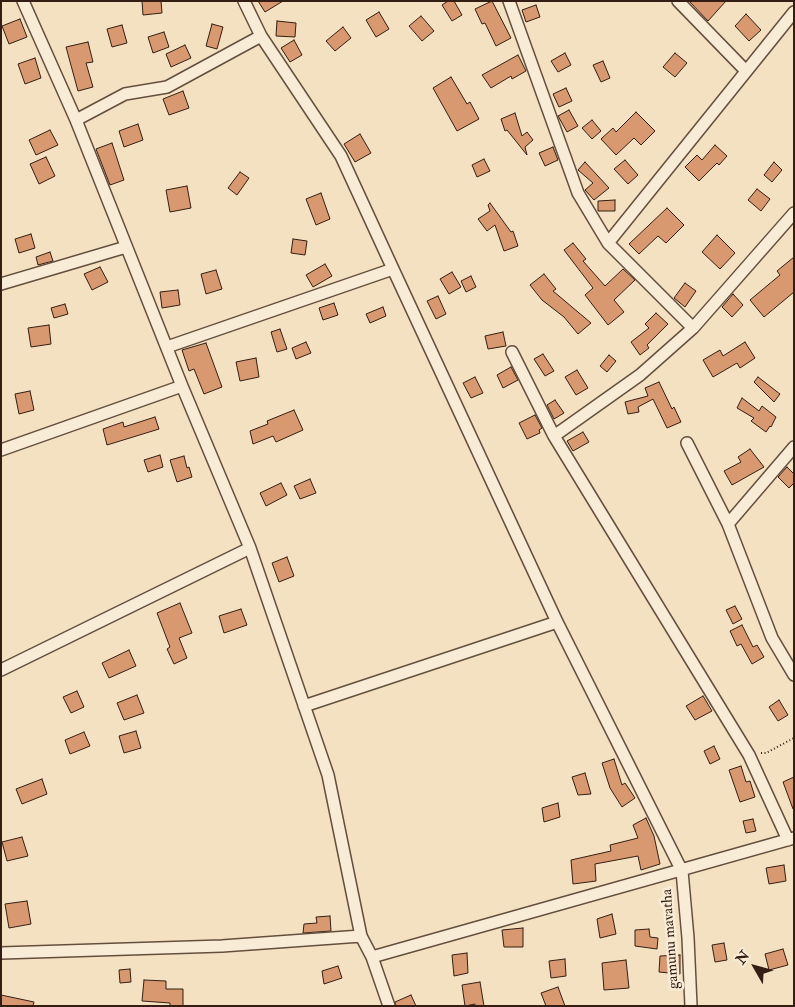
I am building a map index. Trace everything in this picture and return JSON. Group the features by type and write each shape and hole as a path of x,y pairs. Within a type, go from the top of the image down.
{"street":[{"path":"23,1 76,120 182,386 250,548 328,775 361,936 372,957 390,1006"},
{"path":"244,1 262,36 341,156 557,622 682,871"},
{"path":"509,1 578,193 608,243 693,328"},
{"path":"678,1 746,71"},
{"path":"608,243 794,12"},
{"path":"76,120 125,94 167,87 262,36"},
{"path":"554,436 640,374 693,328 794,213"},
{"path":"1,284 126,247"},
{"path":"167,347 393,269"},
{"path":"372,957 791,839 749,755 554,436 512,352"},
{"path":"1,450 182,386"},
{"path":"687,442 728,524 772,638 794,675"},
{"path":"728,524 794,446"},
{"path":"1,670 250,548"},
{"path":"304,706 557,622"},
{"name":"gamunu mavatha","path":"682,871 688,938 691,1006"},
{"path":"1,953 222,946 361,936"}],"path":[{"path":"749,755 766,753 794,738"}],"building":[{"path":"142,1 161,1 162,13 143,15"},
{"path":"258,1 283,1 265,12"},
{"path":"448,1 454,1 462,15 452,21 442,5"},
{"path":"492,1 511,38 496,46 485,23 482,24 475,9"},
{"path":"689,1 726,1 708,21"},
{"path":"536,5 540,17 526,22 522,10"},
{"path":"379,12 389,29 376,37 366,20"},
{"path":"746,14 761,30 749,41 735,26"},
{"path":"421,16 434,31 422,41 409,26"},
{"path":"20,19 27,37 9,44 2,26"},
{"path":"277,21 296,23 295,37 276,36"},
{"path":"212,24 223,27 217,49 206,46"},
{"path":"122,25 127,43 112,47 107,29"},
{"path":"343,27 351,38 335,51 326,41"},
{"path":"164,32 169,47 153,53 148,37"},
{"path":"294,40 302,55 290,62 281,48"},
{"path":"88,42 93,62 86,63 93,87 78,91 66,47"},
{"path":"185,45 191,58 171,67 166,54"},
{"path":"565,53 571,65 558,72 551,61"},
{"path":"675,53 687,63 675,77 663,67"},
{"path":"518,55 526,71 512,79 511,76 491,88 482,75"},
{"path":"35,58 41,78 25,84 18,64"},
{"path":"603,61 610,78 601,82 593,65"},
{"path":"451,77 467,104 470,102 479,119 457,131 433,88"},
{"path":"566,88 572,101 559,107 553,94"},
{"path":"183,91 189,108 169,115 163,99"},
{"path":"569,110 578,126 567,132 558,116"},
{"path":"636,112 655,131 641,145 634,138 616,155 601,139 613,128 616,132"},
{"path":"515,113 522,136 527,132 533,140 525,147 527,155 507,130 505,131 501,119"},
{"path":"592,120 601,131 592,139 582,128"},
{"path":"138,124 143,140 124,147 119,131"},
{"path":"50,130 58,145 36,155 29,140"},
{"path":"360,134 371,153 355,162 344,144"},
{"path":"112,143 124,180 110,185 96,149"},
{"path":"715,145 727,156 699,181 685,167 697,155 702,160"},
{"path":"553,147 558,160 545,166 539,153"},
{"path":"46,157 55,176 39,184 30,164"},
{"path":"484,159 490,171 477,177 472,165"},
{"path":"625,160 638,175 628,184 614,169"},
{"path":"585,162 609,188 594,200 585,190 593,183 578,170"},
{"path":"774,162 782,170 772,182 764,175"},
{"path":"240,172 249,178 237,195 228,188"},
{"path":"187,186 191,208 170,212 166,190"},
{"path":"757,189 770,199 761,211 748,200"},
{"path":"321,193 330,219 316,225 306,199"},
{"path":"615,200 615,211 598,211 598,201"},
{"path":"490,203 511,232 513,231 518,246 504,251 495,225 487,231 478,219 490,211 488,205"},
{"path":"667,208 684,225 666,243 658,236 639,254 629,244"},
{"path":"31,234 35,248 19,253 15,239"},
{"path":"717,235 735,253 720,269 702,252"},
{"path":"293,239 307,241 305,255 291,253"},
{"path":"573,243 586,259 583,261 605,286 623,269 635,280 614,300 624,312 608,325 585,295 593,288 564,250"},
{"path":"50,252 53,261 38,265 36,257"},
{"path":"794,257 794,292 764,317 750,300 780,275 777,271"},
{"path":"325,264 332,276 313,287 306,275"},
{"path":"100,267 108,282 92,290 84,274"},
{"path":"216,270 222,289 206,294 201,274"},
{"path":"452,272 461,287 449,294 440,279"},
{"path":"544,274 556,289 553,291 591,323 578,334 564,317 542,300 530,285"},
{"path":"471,276 476,287 466,292 461,281"},
{"path":"685,283 696,291 685,307 674,298"},
{"path":"178,290 180,305 162,308 160,292"},
{"path":"733,294 743,305 732,317 722,307"},
{"path":"438,296 446,314 436,319 427,301"},
{"path":"334,303 338,315 323,320 319,308"},
{"path":"65,304 68,314 54,318 51,308"},
{"path":"383,307 386,316 370,323 366,314"},
{"path":"656,313 668,324 647,345 649,348 640,355 631,342 649,328 645,324"},
{"path":"49,325 51,344 31,347 28,328"},
{"path":"280,329 287,349 277,352 271,332"},
{"path":"503,332 506,346 488,349 485,336"},
{"path":"306,342 311,353 296,359 292,348"},
{"path":"745,342 755,358 740,368 737,363 713,377 703,360 720,350 723,356"},
{"path":"206,343 222,387 204,394 194,369 189,371 182,350"},
{"path":"543,354 554,371 545,376 534,359"},
{"path":"609,355 616,361 607,372 600,366"},
{"path":"256,358 259,377 240,381 236,362"},
{"path":"511,367 518,380 503,388 497,375"},
{"path":"577,370 588,388 576,395 565,377"},
{"path":"475,377 483,393 471,398 463,383"},
{"path":"758,377 780,394 774,402 754,382"},
{"path":"659,382 672,409 674,407 681,422 667,428 653,399 638,407 639,412 628,414 625,402 648,396 645,388"},
{"path":"30,391 34,410 19,414 15,394"},
{"path":"742,398 759,411 762,406 776,417 766,432 751,421 754,418 737,408"},
{"path":"555,400 564,413 554,419 547,405"},
{"path":"294,410 303,430 276,442 273,436 253,444 250,431 268,424 267,421"},
{"path":"535,415 542,428 539,430 540,433 527,439 519,423"},
{"path":"155,417 159,429 107,445 103,429 123,422 124,427"},
{"path":"583,432 589,442 573,451 567,441"},
{"path":"750,449 764,467 732,485 724,471 741,462 738,457"},
{"path":"160,455 163,467 148,472 144,460"},
{"path":"184,456 192,477 177,482 170,460"},
{"path":"787,467 794,474 794,483 789,488 778,477"},
{"path":"310,479 316,493 300,499 294,486"},
{"path":"281,483 287,495 266,506 260,493"},
{"path":"287,557 294,576 279,582 272,563"},
{"path":"180,603 192,633 179,638 187,658 174,664 167,649 170,647 157,613"},
{"path":"735,606 742,619 733,624 726,610"},
{"path":"241,609 247,625 224,633 219,616"},
{"path":"742,625 753,647 757,645 764,657 752,664 741,644 737,646 730,631"},
{"path":"129,650 136,666 109,678 102,663"},
{"path":"77,691 84,707 71,713 63,697"},
{"path":"137,695 144,713 124,720 117,703"},
{"path":"703,696 712,711 695,720 686,706"},
{"path":"779,700 788,715 778,721 769,707"},
{"path":"136,731 141,748 124,753 119,736"},
{"path":"84,732 90,746 70,754 65,740"},
{"path":"714,746 720,759 710,764 704,751"},
{"path":"614,759 622,785 625,783 635,798 622,807 610,788 602,763"},
{"path":"741,766 746,782 750,781 755,797 740,802 729,770"},
{"path":"585,773 591,794 578,795 572,777"},
{"path":"794,777 794,809 793,809 783,782"},
{"path":"42,779 47,794 22,804 16,789"},
{"path":"558,803 560,817 544,822 542,808"},
{"path":"646,818 654,836 660,864 641,870 638,856 595,864 596,881 573,884 571,860 611,851 610,845 638,838 633,825"},
{"path":"753,819 756,831 746,833 743,821"},
{"path":"22,837 28,856 7,861 2,842"},
{"path":"784,865 786,881 769,884 766,868"},
{"path":"27,901 31,924 9,928 5,904"},
{"path":"612,914 616,934 600,938 597,919"},
{"path":"330,916 331,931 303,933 304,924 317,923 316,917"},
{"path":"523,928 523,947 504,947 502,930"},
{"path":"649,929 650,937 658,938 657,949 635,946 635,930"},
{"path":"724,943 727,960 715,962 712,945"},
{"path":"783,949 788,965 769,970 765,954"},
{"path":"467,953 468,973 454,976 452,955"},
{"path":"680,955 680,974 659,972 660,956"},
{"path":"565,959 566,976 551,978 549,961"},
{"path":"626,960 629,988 604,990 602,963"},
{"path":"338,966 342,978 324,984 322,971"},
{"path":"130,969 131,982 120,983 119,970"},
{"path":"144,980 166,981 166,989 183,989 183,1006 170,1006 170,1003 142,1001"},
{"path":"480,982 484,1006 475,1006 475,1004 465,1006 462,985"},
{"path":"558,987 565,1006 546,1006 541,993"},
{"path":"1,995 34,1002 33,1006 1,1006"},
{"path":"411,995 416,1006 396,1006 395,1002"}]}
